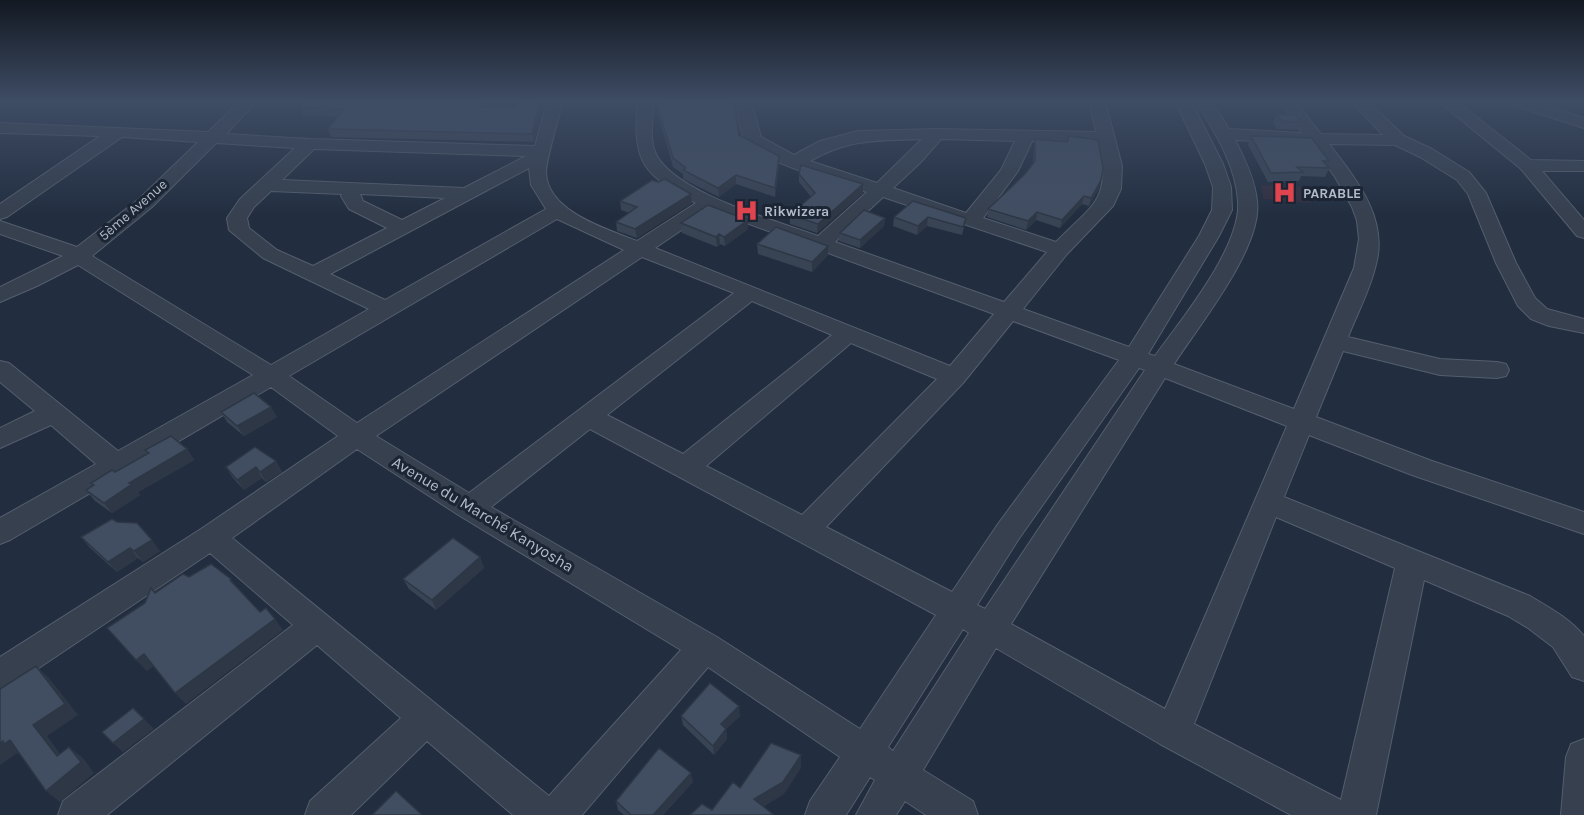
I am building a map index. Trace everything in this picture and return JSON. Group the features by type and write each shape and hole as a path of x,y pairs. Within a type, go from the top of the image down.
{"street":[{"path":"0,213 108,139"},
{"name":"5ème Avenue","path":"0,283 72,253 188,139"},
{"name":"5ème Avenue","path":"0,296 135,212 209,139"},
{"path":"240,139 540,154"},
{"path":"544,139 537,172 540,185 557,211 575,222 954,377"},
{"path":"645,139 647,154 658,170 676,184 709,203 1134,357 1422,468 1584,523"},
{"path":"753,139 765,148 795,162 1060,250"},
{"path":"795,162 842,139"},
{"path":"822,243 915,158 932,139"},
{"path":"970,221 1010,172 1020,153 1023,139"},
{"path":"807,529 954,377 1060,250 1106,202 1112,189 1113,166 1105,139"},
{"path":"824,815 959,611 1008,532 1134,357 1209,236 1222,210 1222,187 1215,164 1202,139"},
{"path":"875,815 1238,244 1248,214 1247,193 1224,139"},
{"path":"1300,139 1398,140 1450,167 1463,176 1477,193 1506,263 1526,301 1539,314 1557,321 1584,326"},
{"path":"1494,139 1527,165 1584,232"},
{"path":"1173,732 1365,268 1369,244 1367,221 1355,194 1315,140"},
{"path":"310,144 247,203 237,218 239,230 270,254 386,309"},
{"path":"312,275 540,154"},
{"path":"1527,165 1584,166"},
{"path":"1543,183 1584,202"},
{"path":"266,185 464,194"},
{"path":"354,189 350,196 356,205 402,227"},
{"path":"0,675 211,537 357,436 709,203"},
{"path":"0,532 557,211"},
{"name":"Avenue du Marché Kanyosha","path":"0,227 72,253 272,376 357,436 470,508 705,647 959,815"},
{"path":"470,508 750,292"},
{"path":"685,468 848,334"},
{"path":"1334,341 1440,367 1497,369"},
{"path":"0,369 51,414 116,465"},
{"path":"0,439 51,414"},
{"path":"587,416 807,529 992,629 1173,732 1330,815"},
{"path":"1268,502 1519,606 1553,625 1575,646 1584,666"},
{"path":"211,537 542,815"},
{"path":"1357,815 1412,562"},
{"path":"77,815 317,626"},
{"path":"557,815 705,647"},
{"path":"324,815 426,718"},
{"path":"1580,815 1584,757"}],"shaded area":[{"name":"PARABLE","path":"1261,185 1307,187 1310,203 1263,199"}],"building":[{"path":"667,139 747,139 779,156 775,188 736,175 718,188 683,170 686,168 673,158"},
{"path":"1035,139 1067,142 1068,139 1098,140 1103,168 1101,180 1091,198 1084,196 1062,220 1037,212 1028,221 988,209 1025,174 1035,161"},
{"path":"1253,139 1313,139 1329,161 1323,161 1329,168 1297,167 1303,172 1271,173"},
{"path":"801,165 863,184 818,224 790,215 815,193 799,174"},
{"path":"665,179 691,194 635,229 616,222 637,207 620,201 652,180 658,182"},
{"path":"913,201 966,218 963,227 928,217 918,226 894,217"},
{"path":"708,205 748,220 724,237 719,234 716,237 681,223"},
{"path":"864,210 885,218 860,240 840,233"},
{"path":"776,227 828,246 812,262 757,244"},
{"path":"254,393 271,407 237,426 221,412"},
{"path":"171,436 187,449 129,483 132,484 104,503 86,490 94,485 91,483 112,470 115,472 149,453 145,450"},
{"path":"255,447 276,461 260,472 256,467 237,480 226,467"},
{"path":"112,519 117,522 137,523 152,540 134,551 130,548 108,562 81,537"},
{"path":"453,538 480,557 432,600 403,579"},
{"path":"211,564 231,579 260,612 266,608 275,619 175,693 144,654 136,660 107,628 145,603 151,588 155,593 183,574 189,577"},
{"path":"36,666 65,704 33,725 57,756 69,747 81,762 46,791 10,740 4,744 3,741 0,743 0,689"},
{"path":"710,683 739,706 721,724 726,729 713,746 681,716"},
{"path":"133,708 144,719 113,743 102,732"},
{"path":"771,743 801,755 783,782 754,799 774,815 690,815 702,804 712,810 733,782 740,788"},
{"path":"659,748 691,773 653,815 631,815 616,801"},
{"path":"396,791 421,814 372,815"}],"place":[{"name":"PARABLE","path":"1285,193"},
{"name":"Rikwizera","path":"746,211"}]}
